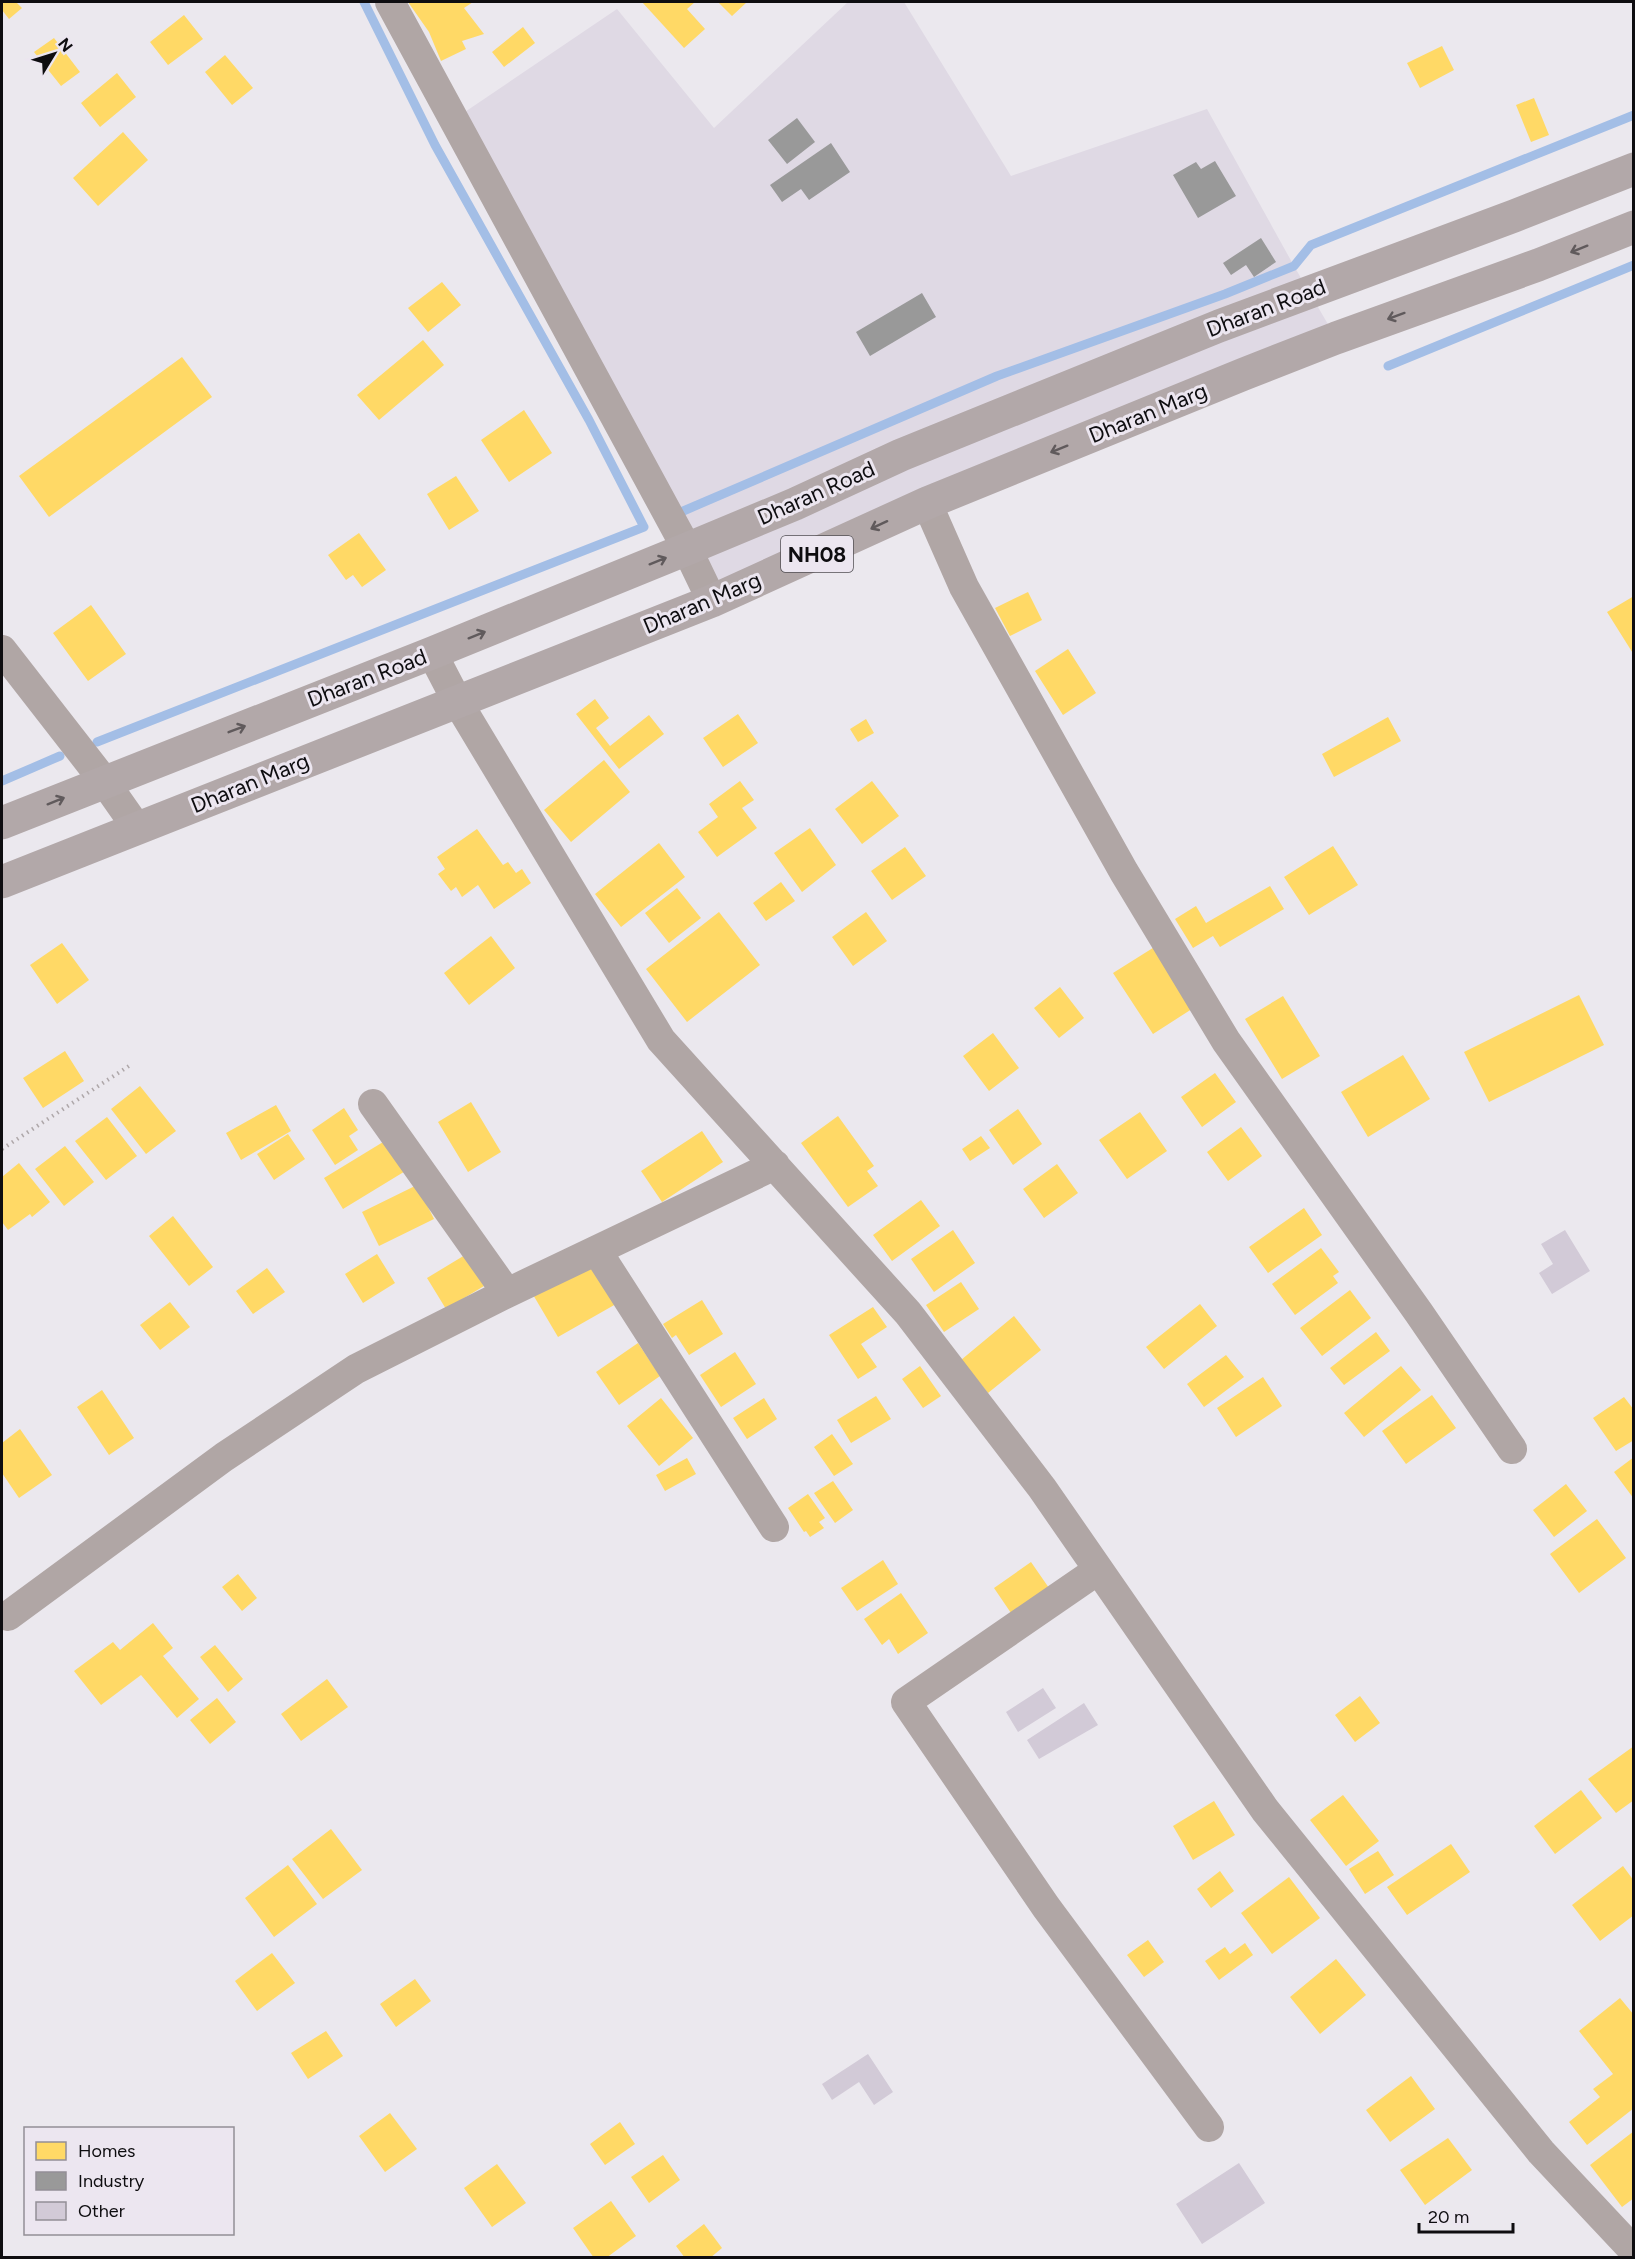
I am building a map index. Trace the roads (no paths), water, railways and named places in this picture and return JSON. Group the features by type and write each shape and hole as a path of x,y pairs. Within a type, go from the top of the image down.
{"main road":[{"name":"Dharan Road","path":"2,823 432,653 687,549 795,504 901,455 1219,326 1634,169"},
{"name":"Dharan Marg","path":"2,882 712,601 927,503 1306,350 1538,265 1634,227"}],"street":[{"path":"390,2 687,549 712,601"},
{"path":"927,503 964,587 1118,862 1226,1041 1419,1313 1512,1449"},
{"path":"2,650 104,781 137,828"},
{"path":"432,653 457,701 662,1040 908,1313 1042,1488 1265,1810 1541,2152 1634,2251"},
{"path":"374,1104 507,1293"},
{"path":"8,1616 225,1457 356,1369 507,1293 775,1165"},
{"path":"597,1251 774,1527"},
{"path":"1098,1569 906,1702 1046,1907 1209,2127"}],"waterway":[{"path":"97,742 644,527 589,420 435,145 364,2"},
{"path":"681,512 997,376 1225,294 1294,266 1311,245 1634,115"},
{"path":"1388,366 1634,265"},
{"path":"2,781 60,756"}]}
